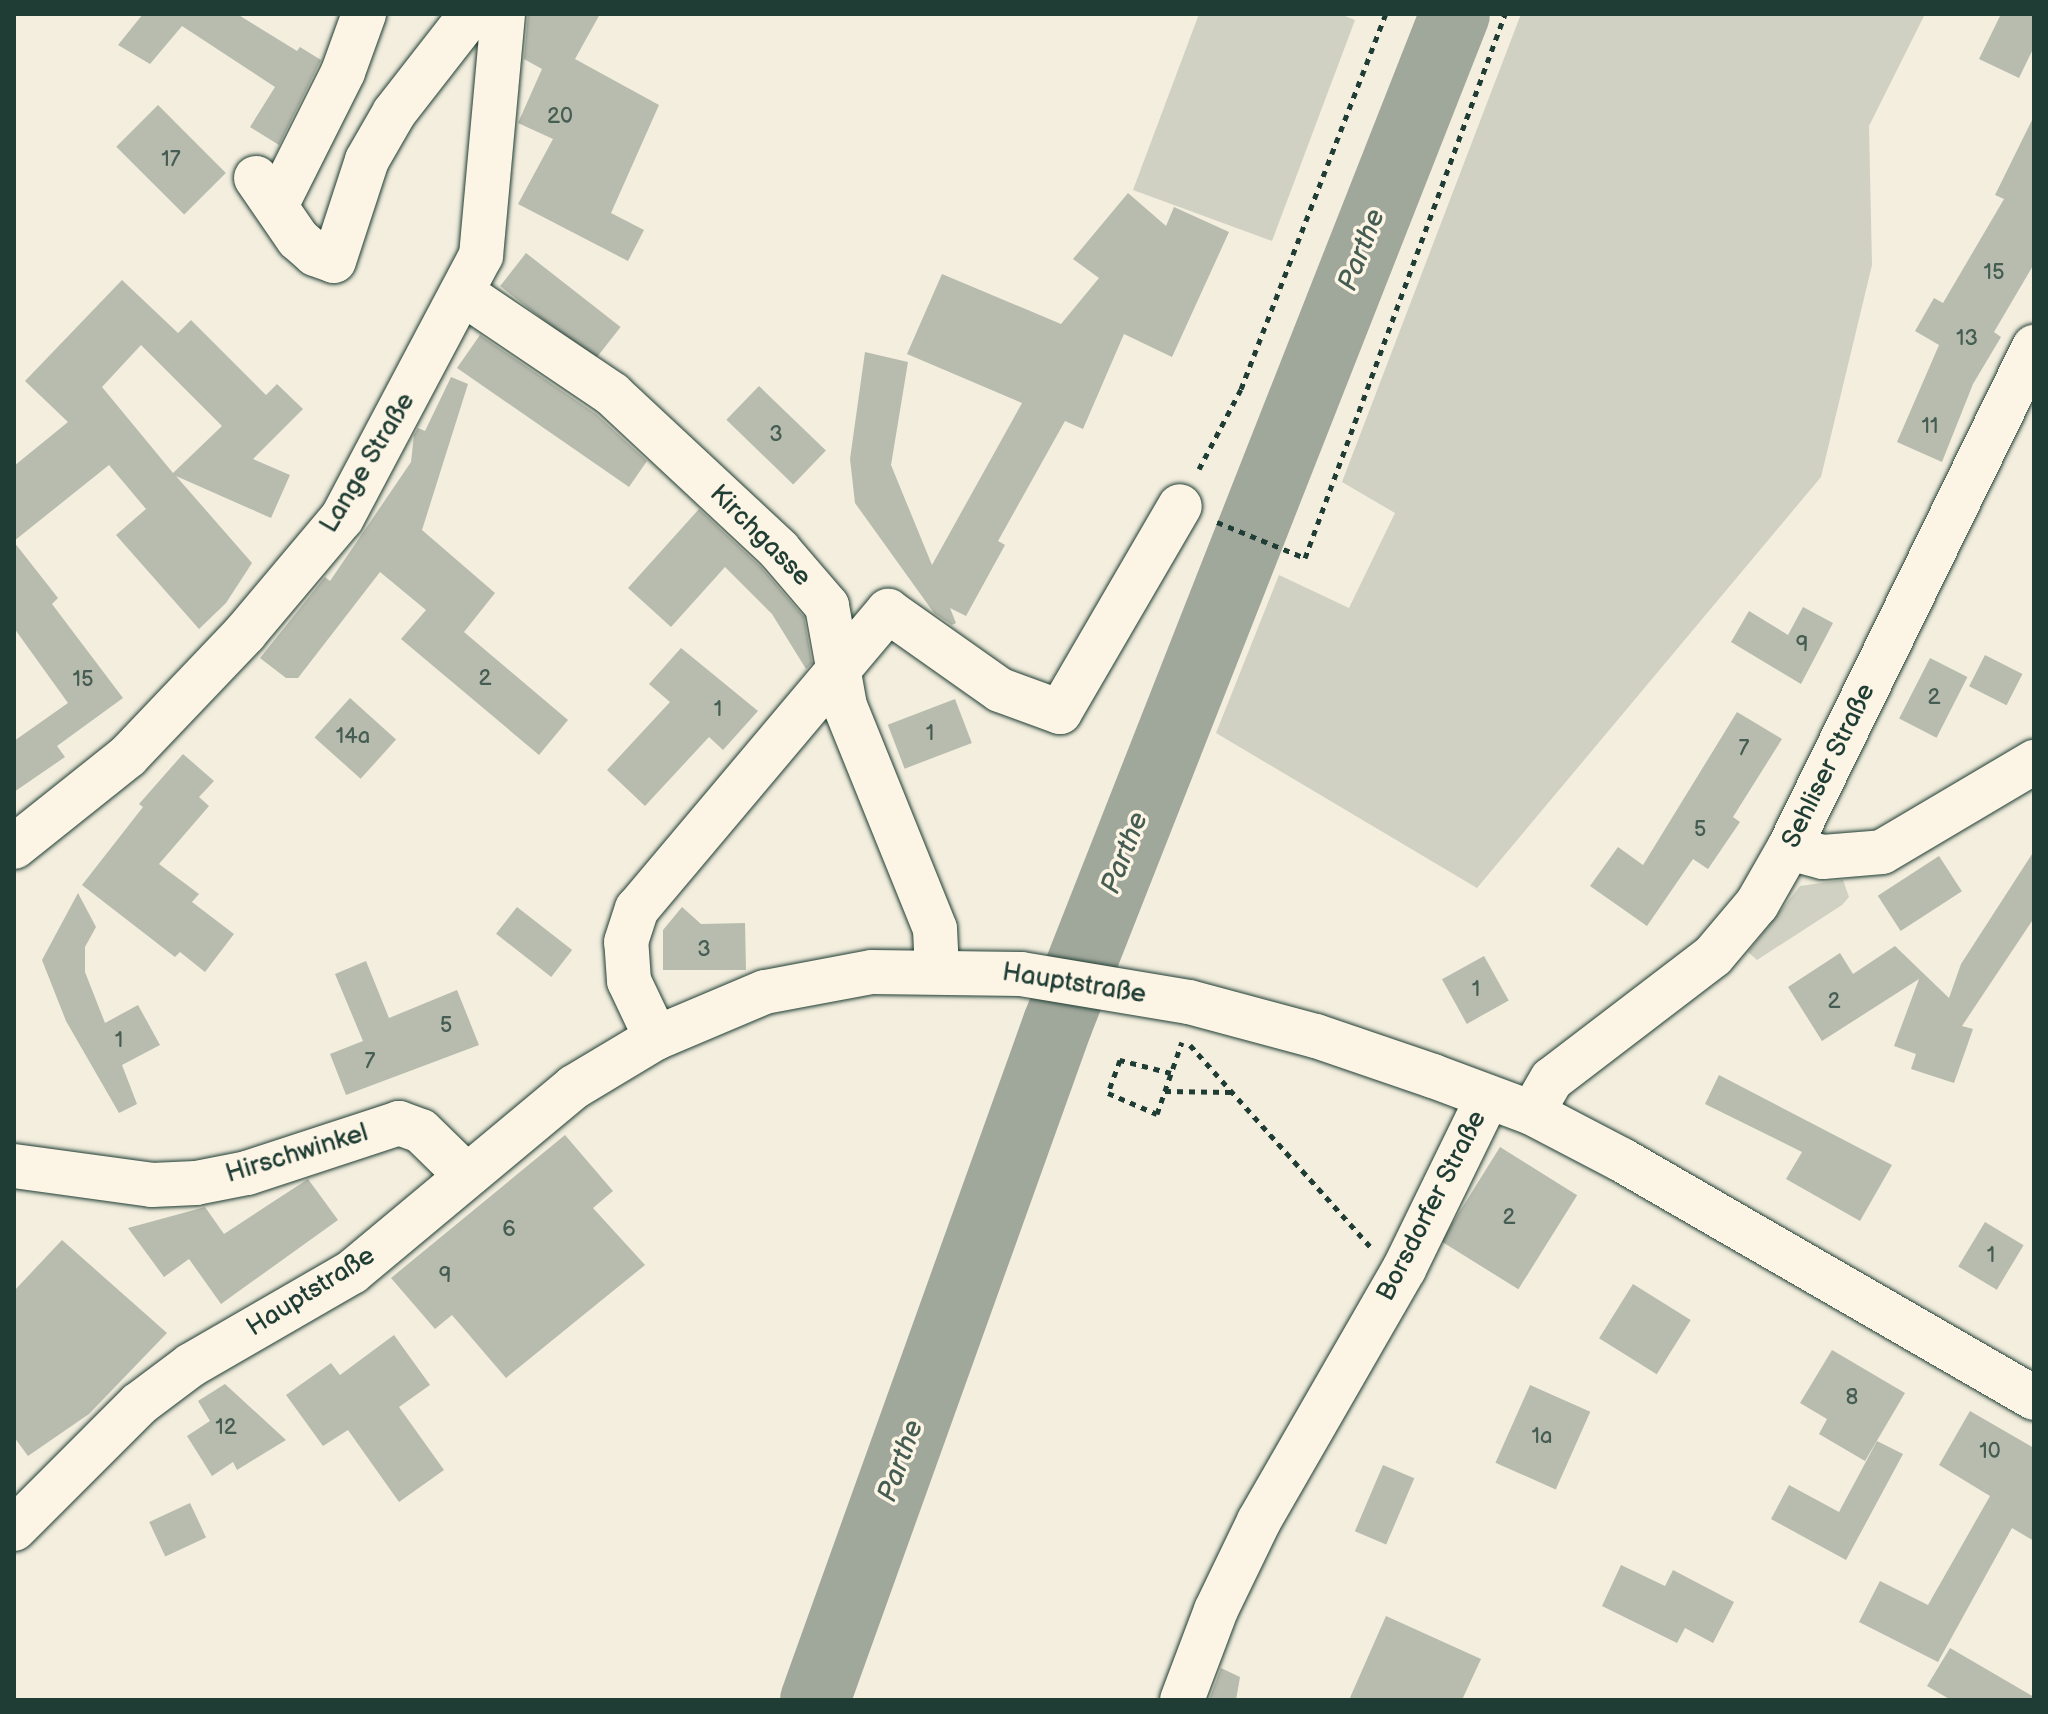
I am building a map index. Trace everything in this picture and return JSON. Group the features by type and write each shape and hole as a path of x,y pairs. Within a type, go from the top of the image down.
{"street":[{"path":"364,14 343,72 266,192 298,239 334,261 367,160 394,113 471,14"},
{"name":"Lange Straße","path":"14,847 128,756 342,518 464,294 481,256 503,14"},
{"name":"Kirchgasse","path":"464,294 612,394 779,550 827,606 845,706 935,929 937,970"},
{"name":"Sehliser Straße","path":"1532,1113 1552,1079 1589,1046 1660,1001 1713,956 1757,904 1789,848 2034,347"},
{"path":"656,1038 629,981 626,942 637,909 888,611 1000,690 1060,712 1195,513"},
{"path":"1789,848 1823,857 1882,852 2034,762"},
{"name":"Hauptstraße","path":"14,1529 139,1404 191,1365 352,1272 574,1087 656,1038 765,992 872,972 937,970 1021,974 1130,992 1316,1036 1488,1097"},
{"name":"Borsdorfer Straße","path":"1182,1700 1216,1610 1259,1521 1404,1269 1488,1097 1532,1113 1739,1225 2034,1398"},
{"name":"Hirschwinkel","path":"14,1166 152,1185 196,1183 247,1173 399,1123 421,1131 466,1175"}],"path":[{"path":"1386,14 1195,513 1305,558 1505,14"},
{"path":"1171,1073 1120,1060 1108,1093 1157,1114 1183,1038 1323,1199 1367,1244 1404,1269"},
{"path":"1165,1091 1232,1092"}],"shaded area":[{"path":"1199,14 1340,14 1355,20 1272,241 1133,190"},
{"path":"1521,14 1925,14 1869,126 1872,265 1821,477 1477,888 1216,733 1279,575 1349,608 1395,513 1342,482"},
{"path":"1843,880 1849,897 1842,905 1757,960 1748,952 1800,886"}],"building":[{"path":"143,14 237,14 297,51 300,47 321,60 279,145 250,127 275,87 182,26 150,64 118,45"},
{"path":"528,14 600,14 575,59 659,105 611,213 644,230 628,261 518,204 553,139 518,123 542,69 524,59"},
{"path":"2001,14 2034,14 2034,47 2019,78 1979,59"},
{"path":"158,105 226,173 184,215 116,147"},
{"path":"2034,116 2034,264 1994,332 2001,337 1973,384 1942,462 1897,442 1939,345 1915,331 1934,298 1943,303 2004,199 1995,195"},
{"path":"1128,193 1166,226 1174,207 1229,232 1172,357 1124,334 1083,429 1065,421 998,541 1005,545 966,616 950,608 956,623 952,625 934,613 855,503 850,459 865,352 908,362 891,465 932,565 1022,403 907,354 942,274 1061,324 1099,278 1073,259"},
{"path":"526,253 621,327 595,360 500,286"},
{"path":"122,280 178,333 191,320 266,395 277,384 303,409 253,459 290,475 271,518 176,476 252,563 226,603 199,629 116,535 146,509 109,465 14,541 14,466 68,422 25,381","holes":["141,345 222,426 173,473 102,387"]},
{"path":"480,335 596,414 647,461 629,487 457,368"},
{"path":"451,377 468,384 422,530 495,593 464,632 568,720 539,755 401,639 426,610 380,572 298,678 286,678 260,658 325,577 330,581 411,462 414,435 418,428 425,431"},
{"path":"759,386 826,451 793,484 726,420"},
{"path":"699,509 761,567 804,617 812,663 806,669 772,614 725,567 671,627 628,588"},
{"path":"14,542 58,598 52,604 123,698 57,746 65,757 14,792 14,741 68,703 14,628"},
{"path":"1803,607 1833,623 1801,684 1731,642 1749,611 1788,635"},
{"path":"681,648 758,711 723,750 709,737 645,806 607,770 670,702 649,684"},
{"path":"1985,655 2022,674 2007,705 1969,686"},
{"path":"1930,658 1967,677 1937,738 1899,719"},
{"path":"350,698 396,739 361,779 315,737"},
{"path":"955,699 972,743 905,769 888,725"},
{"path":"1737,712 1782,739 1733,817 1740,822 1708,869 1693,859 1647,926 1590,886 1618,847 1643,865"},
{"path":"183,754 214,781 199,797 209,806 159,864 199,894 192,902 234,934 205,972 180,952 175,957 82,885 143,807 139,804"},
{"path":"2034,851 2034,918 1962,1026 1973,1029 1954,1083 1911,1069 1916,1054 1894,1046 1919,979 1822,1041 1788,987 1840,953 1853,974 1895,946 1949,998 1961,964"},
{"path":"1939,856 1962,891 1901,931 1878,896"},
{"path":"78,893 96,927 85,947 85,972 105,1023 138,1005 160,1045 122,1065 137,1104 119,1113 66,1021 42,960"},
{"path":"517,907 572,950 551,977 496,934"},
{"path":"682,907 701,924 745,923 746,970 663,970 663,930"},
{"path":"1484,956 1509,1001 1467,1024 1442,979"},
{"path":"366,961 389,1018 457,990 479,1045 346,1095 330,1054 363,1041 335,974"},
{"path":"1719,1075 1892,1165 1860,1221 1786,1179 1802,1152 1705,1104"},
{"path":"565,1135 613,1191 593,1208 645,1265 506,1378 452,1315 435,1329 391,1278"},
{"path":"1500,1147 1577,1195 1518,1289 1441,1241"},
{"path":"308,1179 338,1220 221,1304 189,1259 164,1277 128,1228 205,1207 224,1234"},
{"path":"1985,1222 2024,1245 1997,1290 1958,1267"},
{"path":"62,1240 167,1333 89,1414 28,1456 14,1437 14,1291"},
{"path":"1633,1284 1691,1320 1657,1374 1599,1338"},
{"path":"394,1335 430,1385 399,1407 444,1470 399,1502 348,1430 323,1446 286,1395 331,1363 340,1375"},
{"path":"1832,1350 1905,1393 1865,1461 1819,1434 1827,1419 1800,1403"},
{"path":"225,1384 286,1440 237,1470 233,1462 212,1476 187,1436 210,1421 198,1401"},
{"path":"1530,1385 1590,1412 1556,1489 1495,1463"},
{"path":"1970,1411 2034,1448 2034,1541 2012,1528 1938,1662 1859,1622 1880,1581 1928,1605 1990,1496 1939,1465"},
{"path":"1877,1441 1903,1454 1846,1560 1771,1519 1789,1485 1839,1512"},
{"path":"1383,1465 1414,1478 1386,1545 1355,1531"},
{"path":"190,1503 206,1537 165,1556 149,1522"},
{"path":"1621,1565 1665,1586 1673,1570 1734,1602 1713,1643 1685,1628 1677,1643 1602,1606"},
{"path":"1386,1616 1481,1659 1462,1700 1349,1700"},
{"path":"1950,1648 2034,1697 2034,1700 1951,1700 1927,1686"},
{"path":"1221,1668 1240,1677 1236,1700 1209,1700"}],"waterway":[{"name":"Parthe","path":"815,1700 1058,1023 1455,14"}]}
